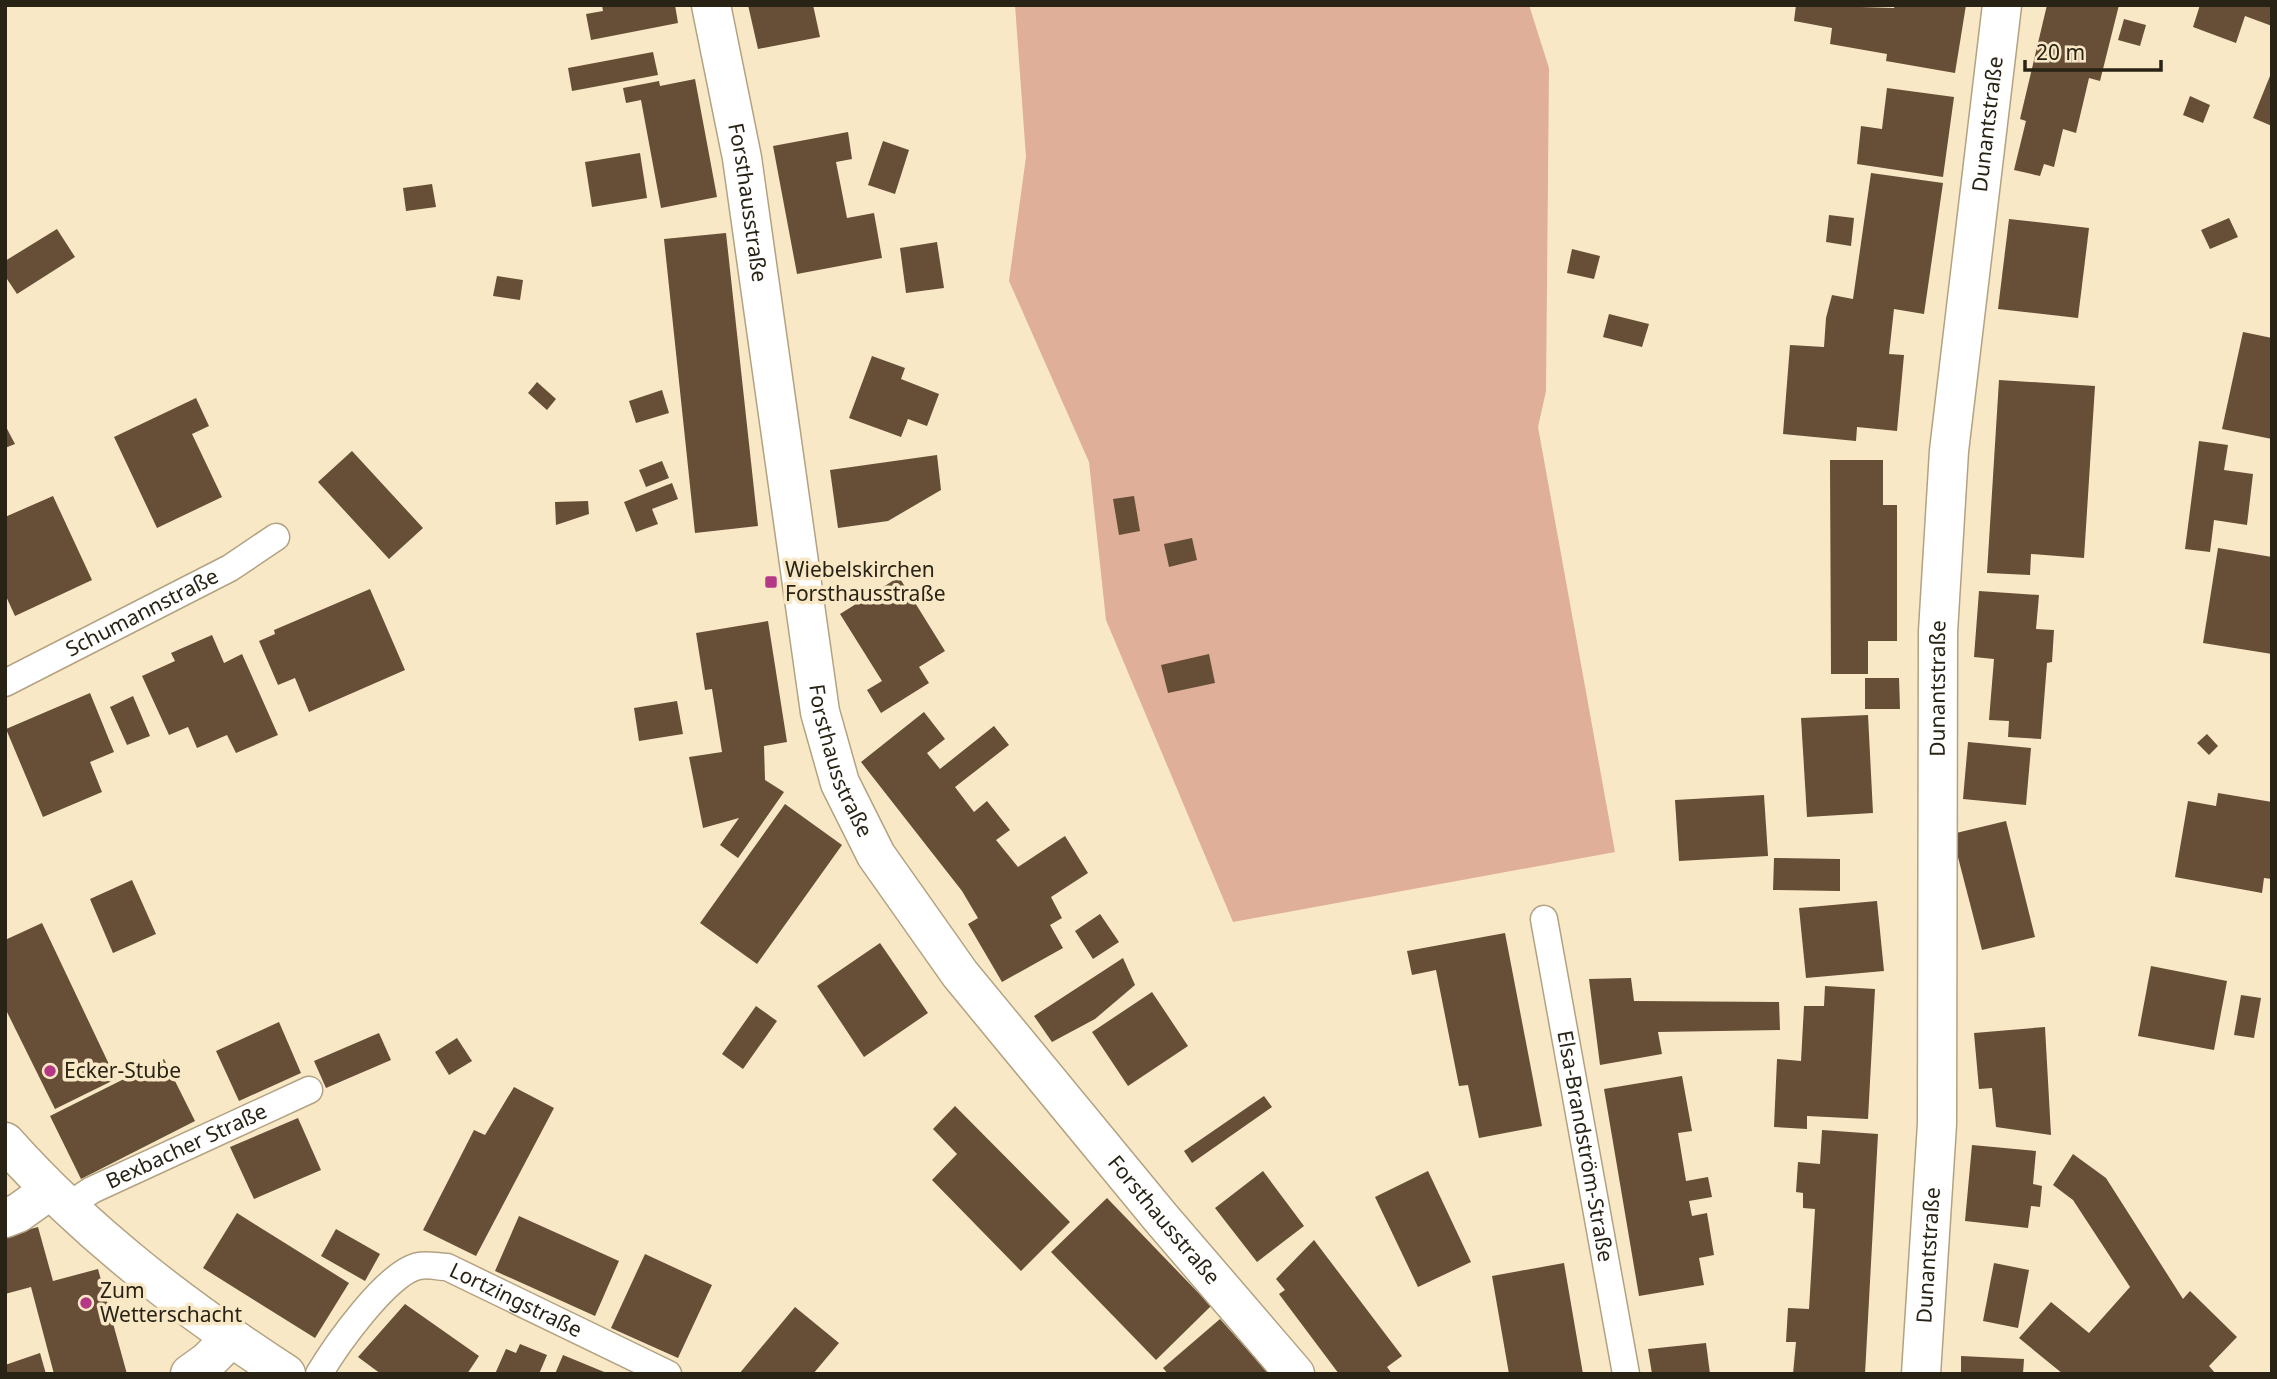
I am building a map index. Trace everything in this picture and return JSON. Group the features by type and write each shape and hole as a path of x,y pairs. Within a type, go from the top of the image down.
{"street":[{"name":"Forsthausstraße","path":"711,5 743,158 820,712 841,783 876,855 960,974 1161,1218 1295,1374"},
{"name":"Dunantstraße","path":"1921,1374 1937,1124 1938,632 1949,451 2002,5"},
{"path":"5,1142 57,1199 153,1281 286,1374"},
{"path":"5,1218 57,1199"},
{"path":"190,1374 208,1361 231,1338"}],"lane":[{"name":"Schumannstraße","path":"5,683 230,568 276,537"},
{"name":"Elsa-Brandström-Straße","path":"1544,919 1626,1374"},
{"name":"Bexbacher Straße","path":"57,1199 92,1190 309,1090"},
{"name":"Lortzingstraße","path":"319,1374 353,1322 393,1282 418,1265 447,1267 668,1374"}],"shaded area":[{"path":"1015,5 1529,5 1549,68 1546,391 1538,427 1615,852 1233,922 1106,620 1089,462 1009,281 1026,157"}],"building":[{"path":"602,5 675,5 678,23 591,40 586,14 603,11"},
{"path":"748,5 813,5 820,37 758,49"},
{"path":"1796,5 1894,8 1895,5 1966,5 1955,73 1886,61 1887,54 1830,44 1832,28 1794,21"},
{"path":"2047,5 2119,5 2100,81 2089,78 2076,133 2063,129 2054,167 2044,164 2040,176 2014,170 2026,121 2020,119"},
{"path":"2200,5 2272,5 2272,26 2245,16 2236,43 2193,27"},
{"path":"2124,19 2146,25 2140,46 2118,40"},
{"path":"653,52 658,75 572,91 568,68"},
{"path":"2272,71 2272,126 2253,118"},
{"path":"695,79 717,197 661,208 641,100 626,103 623,88 659,81 660,86"},
{"path":"1887,88 1954,97 1943,177 1857,164 1861,126 1882,129"},
{"path":"2190,96 2210,105 2203,123 2183,115"},
{"path":"848,132 852,159 836,162 847,218 874,213 882,258 797,274 773,146"},
{"path":"883,141 909,150 895,194 868,185"},
{"path":"640,153 647,198 592,207 585,162"},
{"path":"1871,173 1943,183 1924,314 1894,309 1889,354 1904,355 1897,431 1857,427 1856,441 1783,434 1790,345 1824,347 1826,318 1832,295 1853,299"},
{"path":"432,184 436,207 406,211 403,188"},
{"path":"1829,215 1854,218 1851,246 1826,242"},
{"path":"2229,218 2238,237 2210,249 2201,230"},
{"path":"2009,219 2089,228 2078,318 1998,309"},
{"path":"57,229 75,257 17,294 5,276 5,261"},
{"path":"726,233 758,526 695,533 664,239"},
{"path":"937,242 944,288 906,293 900,248"},
{"path":"1572,249 1600,256 1594,279 1567,273"},
{"path":"497,276 523,280 520,300 493,296"},
{"path":"1609,314 1649,324 1642,347 1603,337"},
{"path":"2243,332 2272,338 2272,439 2222,429"},
{"path":"872,356 905,368 901,379 939,394 927,426 908,419 901,437 849,418"},
{"path":"1999,380 2095,386 2084,558 2031,554 2030,575 1987,573"},
{"path":"537,382 556,399 547,410 528,393"},
{"path":"662,390 669,413 636,423 629,401"},
{"path":"196,398 209,426 192,434 222,497 157,528 114,437"},
{"path":"5,425 15,444 5,448"},
{"path":"2199,441 2228,445 2224,470 2253,474 2247,525 2214,520 2210,552 2185,549"},
{"path":"352,451 423,528 389,559 318,482"},
{"path":"937,455 941,490 888,521 838,528 830,470"},
{"path":"1830,460 1883,460 1883,505 1897,505 1897,641 1868,641 1868,674 1831,674"},
{"path":"662,461 669,478 646,487 639,470"},
{"path":"672,483 678,499 652,509 658,524 636,532 624,502"},
{"path":"53,496 92,580 15,616 5,594 5,517"},
{"path":"1134,496 1140,531 1119,535 1113,499"},
{"path":"588,501 589,514 556,525 555,502"},
{"path":"1192,538 1197,560 1169,567 1164,544"},
{"path":"2218,548 2272,557 2272,654 2203,643"},
{"path":"899,577 945,651 919,667 929,683 881,713 867,690 882,681 840,614"},
{"path":"370,589 405,670 309,712 295,678 278,685 259,641 275,634 274,630"},
{"path":"1979,591 2039,595 2036,629 2054,630 2052,662 2047,663 2041,739 2008,737 2009,721 1989,720 1994,659 1974,657"},
{"path":"768,621 787,742 764,746 765,780 784,792 738,858 720,845 739,818 703,828 689,757 722,752 712,689 705,690 696,633"},
{"path":"212,635 224,663 242,654 278,735 236,753 227,735 197,748 188,727 169,735 142,676 175,661 171,653"},
{"path":"1209,654 1215,683 1168,693 1161,665"},
{"path":"1865,678 1899,678 1900,709 1865,709"},
{"path":"90,693 114,752 90,762 102,792 43,817 6,729"},
{"path":"133,696 150,736 127,745 110,707"},
{"path":"677,701 683,734 639,741 634,708"},
{"path":"924,712 945,739 927,753 940,769 994,726 1009,745 955,787 974,812 987,801 1010,830 996,840 1018,867 1065,836 1088,873 1051,897 1062,918 1050,925 1063,948 1002,982 968,924 978,918 962,891 861,762"},
{"path":"1868,715 1873,813 1807,817 1801,718"},
{"path":"2207,734 2218,746 2209,755 2197,743"},
{"path":"1968,742 2031,748 2026,805 1963,799"},
{"path":"2218,793 2272,802 2272,879 2264,878 2262,893 2175,877 2188,801 2216,806"},
{"path":"1764,795 1768,856 1679,861 1675,800"},
{"path":"785,804 842,845 757,964 700,923"},
{"path":"2006,821 2035,937 1982,950 1952,834"},
{"path":"1774,858 1840,859 1840,891 1773,890"},
{"path":"132,880 156,934 113,953 90,899"},
{"path":"1877,901 1884,971 1806,978 1799,908"},
{"path":"1100,914 1119,942 1093,959 1075,931"},
{"path":"42,923 116,1079 55,1109 5,1008 5,940"},
{"path":"1505,933 1542,1126 1479,1138 1468,1085 1459,1086 1436,970 1412,975 1407,951"},
{"path":"880,943 928,1013 864,1057 817,986"},
{"path":"1123,958 1135,985 1095,1019 1052,1042 1034,1016"},
{"path":"2151,966 2227,981 2214,1050 2138,1036"},
{"path":"1631,978 1634,1001 1779,1002 1780,1030 1658,1032 1662,1054 1600,1065 1589,979"},
{"path":"1825,986 1875,989 1868,1119 1807,1116 1807,1129 1774,1127 1777,1059 1801,1061 1804,1006 1824,1006"},
{"path":"1152,992 1188,1046 1128,1086 1092,1032"},
{"path":"2241,995 2261,998 2254,1038 2234,1035"},
{"path":"756,1006 777,1021 743,1069 722,1054"},
{"path":"279,1022 301,1073 239,1101 216,1051"},
{"path":"2045,1027 2051,1135 1996,1127 1992,1088 1979,1089 1974,1033"},
{"path":"379,1033 391,1060 326,1088 314,1061"},
{"path":"457,1038 472,1061 449,1075 435,1052"},
{"path":"164,1059 195,1121 81,1179 50,1116"},
{"path":"1682,1076 1692,1131 1678,1133 1686,1181 1708,1177 1712,1197 1689,1201 1692,1216 1707,1213 1714,1255 1699,1258 1704,1285 1639,1296 1604,1089"},
{"path":"514,1087 554,1108 476,1256 423,1230 474,1130 485,1135"},
{"path":"1264,1096 1272,1107 1192,1163 1184,1151"},
{"path":"955,1106 1070,1222 1021,1271 932,1180 957,1154 933,1129"},
{"path":"298,1118 321,1170 254,1199 230,1147"},
{"path":"1822,1130 1878,1134 1865,1374 1793,1374 1796,1342 1786,1342 1788,1308 1809,1309 1815,1209 1803,1208 1803,1193 1796,1192 1798,1162 1820,1164"},
{"path":"1972,1145 2036,1151 2033,1184 2042,1186 2040,1207 2031,1206 2028,1228 1965,1221"},
{"path":"2073,1154 2106,1178 2183,1299 2190,1291 2237,1337 2209,1366 2216,1374 2063,1374 2019,1338 2051,1302 2089,1333 2130,1287 2073,1200 2053,1185"},
{"path":"1263,1171 1304,1226 1257,1262 1215,1208"},
{"path":"1428,1171 1471,1262 1418,1287 1375,1197"},
{"path":"1107,1198 1211,1306 1156,1360 1051,1252"},
{"path":"237,1213 349,1283 315,1338 203,1268"},
{"path":"519,1216 619,1261 595,1316 495,1271"},
{"path":"38,1227 53,1281 98,1269 127,1374 54,1374 31,1287 5,1294 5,1236"},
{"path":"336,1229 380,1254 365,1281 321,1256"},
{"path":"1314,1240 1402,1356 1387,1367 1392,1374 1339,1374 1279,1294 1285,1290 1276,1279"},
{"path":"645,1254 712,1285 678,1358 611,1328"},
{"path":"1564,1263 1583,1374 1509,1374 1492,1276"},
{"path":"1994,1263 2029,1270 2018,1328 1983,1321"},
{"path":"405,1304 479,1356 467,1374 381,1374 358,1357"},
{"path":"795,1307 839,1343 813,1374 739,1374"},
{"path":"1220,1319 1269,1374 1168,1374 1163,1368"},
{"path":"1706,1343 1710,1374 1652,1374 1648,1349"},
{"path":"520,1344 547,1355 539,1374 495,1374 506,1349 516,1353"},
{"path":"40,1353 46,1374 5,1374 5,1365"},
{"path":"563,1355 609,1374 555,1374"},
{"path":"1961,1356 2024,1359 2023,1374 1961,1374"}],"place":[{"name":"Wiebelskirchen Forsthausstraße","path":"771,582"},
{"name":"Ecker-Stube","path":"50,1071"},
{"name":"Zum Wetterschacht","path":"86,1303"}]}
